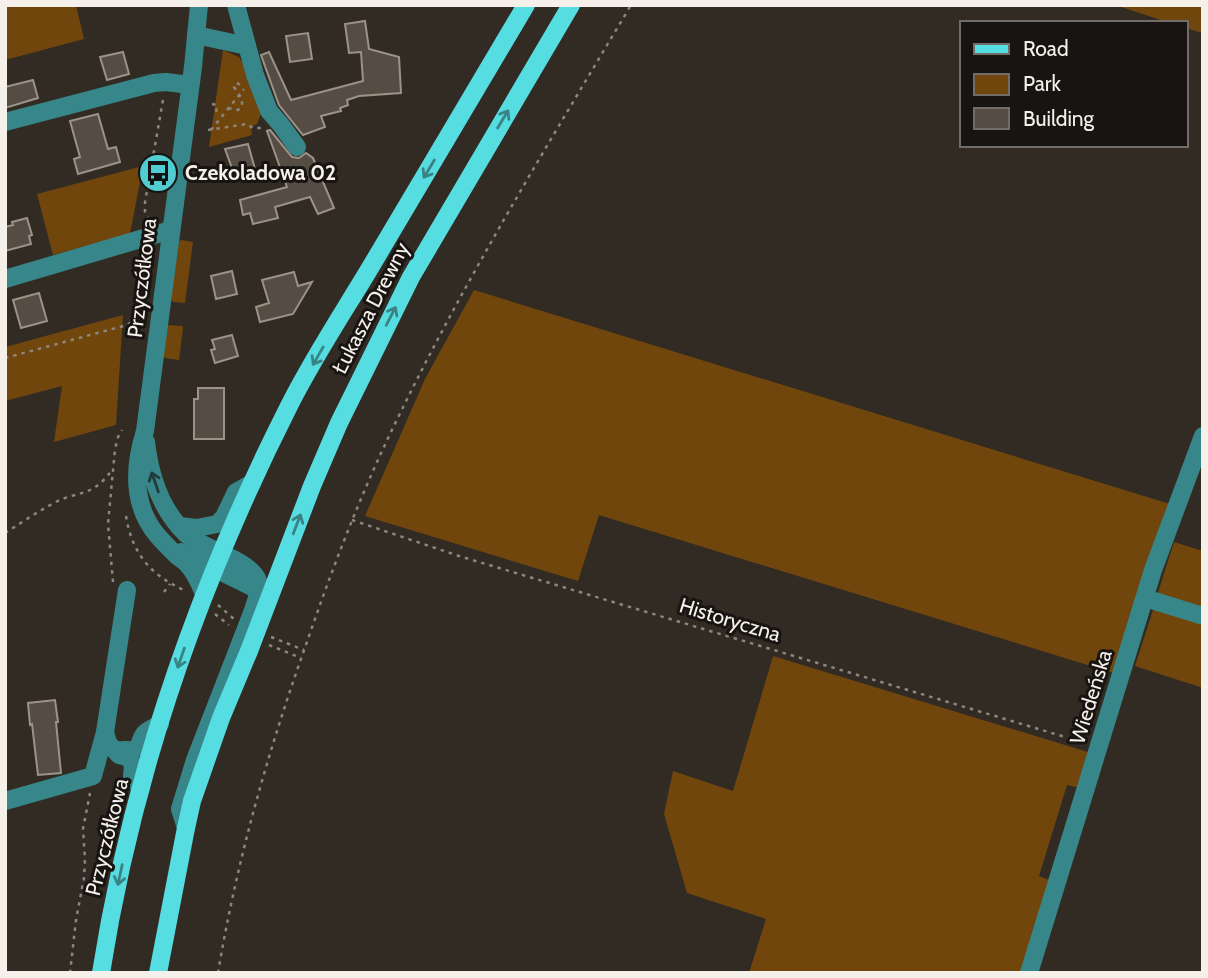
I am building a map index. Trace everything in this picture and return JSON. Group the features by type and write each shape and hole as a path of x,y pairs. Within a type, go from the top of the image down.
{"main road":[{"name":"Łukasza Drewny","path":"205,597 251,482 290,403 526,5"},
{"name":"Łukasza Drewny","path":"186,828 208,752 249,651 265,588 377,343 411,277 570,5"},
{"name":"Przyczółkowa","path":"101,973 121,867 141,788 160,724 205,597"},
{"path":"158,973 186,828"}],"street":[{"name":"Przyczółkowa","path":"199,5 190,85 163,232 145,431 153,481 165,508 192,538 219,561"},
{"path":"236,5 255,75 269,111 296,147"},
{"path":"195,36 247,46"},
{"path":"5,122 154,83 190,85"},
{"path":"5,279 163,232"},
{"name":"Przyczółkowa","path":"145,431 137,467 140,501 156,533 187,564 205,597"},
{"name":"Wiedeńska","path":"1029,973 1153,570 1203,436"},
{"path":"180,526 197,528 217,524 224,517 236,492 251,482"},
{"path":"172,549 246,567 265,588 252,613 195,760 180,809 186,828"},
{"path":"5,801 93,776 105,732 127,590"},
{"path":"1144,598 1203,615"},
{"path":"117,751 135,749 144,734 160,724"},
{"path":"105,732 108,743 131,761 132,777 141,788"}],"path":[{"path":"218,973 257,797 304,650 352,520 382,450 446,323 631,5"},
{"path":"163,232 145,212 145,202 166,82"},
{"path":"228,108 241,108 243,102 240,94 228,108 210,130 247,124 253,128 261,128"},
{"path":"212,104 217,105 216,115"},
{"path":"5,358 127,325 136,319 137,310"},
{"path":"122,430 115,449 108,524 113,586 127,590"},
{"path":"5,533 57,501 89,492 103,483 113,469"},
{"path":"124,505 130,536 147,566 170,584 205,597 236,622"},
{"name":"Historyczna","path":"352,520 459,556 1099,747"},
{"path":"164,592 170,584"},
{"path":"265,634 304,650"},
{"path":"70,973 84,878 83,830 93,776"}],"green space":[{"path":"5,5 76,5 84,39 5,60"},
{"path":"1115,5 1203,5 1203,33 1187,29 1187,21 1164,21"},
{"path":"223,50 239,57 262,111 257,124 251,127 252,135 209,147"},
{"path":"143,166 130,234 53,255 37,194"},
{"path":"181,240 193,242 185,303 173,302 171,299"},
{"path":"474,290 1170,504 1117,674 599,515 578,581 365,516 425,379"},
{"path":"123,315 116,425 54,442 62,386 5,401 5,347"},
{"path":"169,325 183,328 179,360 163,356"},
{"path":"1174,542 1203,551 1203,610 1157,596"},
{"path":"1155,604 1203,619 1203,688 1135,666"},
{"path":"773,656 1091,753 1081,788 1067,785 1039,876 1052,881 1023,973 749,973 766,919 687,893 664,814 673,771 733,791"}],"building":[{"path":"365,21 369,49 399,57 401,93 359,96 347,100 348,105 340,108 341,111 321,116 325,127 303,135 279,105 261,55 269,52 291,100 363,81 361,52 349,53 345,24"},
{"path":"308,33 312,59 290,62 286,36"},
{"path":"123,52 129,74 107,80 100,57"},
{"path":"33,80 38,98 5,108 5,87"},
{"path":"98,114 108,149 116,147 120,162 78,174 74,159 80,157 70,121"},
{"path":"270,130 292,157 299,158 306,153 313,158 334,208 318,214 310,197 275,207 278,218 253,224 250,213 243,215 240,200 287,187 267,131"},
{"path":"248,144 255,169 243,173 242,168 233,171 225,149"},
{"path":"27,218 32,235 29,236 31,244 5,251 5,227"},
{"path":"232,271 237,294 216,299 211,276"},
{"path":"294,272 298,286 312,282 293,314 260,322 256,307 269,303 262,280"},
{"path":"39,293 47,321 21,328 13,300"},
{"path":"232,335 238,356 215,363 211,350 215,349 212,340"},
{"path":"198,388 224,388 224,439 194,439 194,399 198,399"},
{"path":"55,700 61,773 38,775 28,703"}],"place":[{"name":"Czekoladowa 02","path":"158,173"}]}
